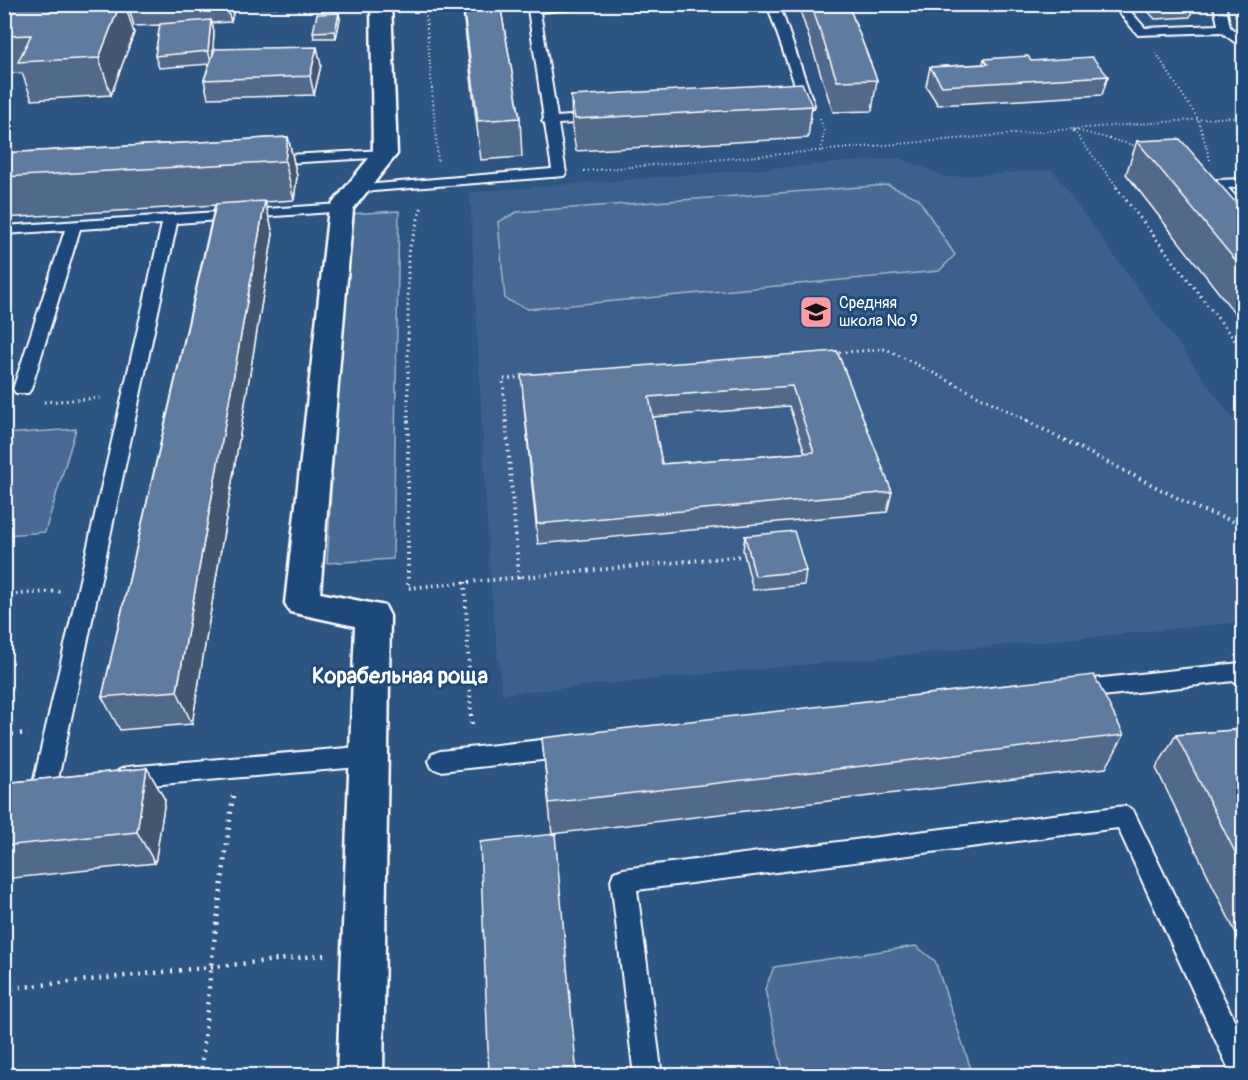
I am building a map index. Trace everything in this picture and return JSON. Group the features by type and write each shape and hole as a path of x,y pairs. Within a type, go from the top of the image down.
{"street":[{"path":"360,1076 373,616 302,603 347,199 385,154 381,4"}],"lane":[{"path":"773,4 808,105 796,106"},
{"path":"1117,4 1142,32 1224,28"},
{"path":"1225,4 1220,6 1224,28 1244,46"},
{"path":"4,230 170,220 347,199 430,184 559,173 549,121 534,9 596,5"},
{"path":"549,121 608,117"},
{"path":"254,161 385,154"},
{"path":"1244,183 1217,184 1244,216"},
{"path":"45,784 170,220"},
{"path":"22,389 74,226"},
{"path":"1051,693 1242,673"},
{"path":"440,761 591,744"},
{"path":"101,779 370,756"},
{"path":"648,1076 623,880 1125,817 1244,1071"}],"path":[{"path":"425,4 438,164 418,216 408,254 408,588 742,556"},
{"path":"596,5 661,4"},
{"path":"1142,32 1198,119 1211,164 1200,161"},
{"path":"559,173 1244,116"},
{"path":"1072,129 1142,147"},
{"path":"1072,129 1244,352"},
{"path":"828,353 886,349 1201,510 1244,525"},
{"path":"519,578 503,379 526,377"},
{"path":"39,403 131,395"},
{"path":"465,582 473,757"},
{"path":"4,595 88,588"},
{"path":"201,1076 211,966 237,768"},
{"path":"4,989 364,951"}],"shaded area":[{"name":"Средняя школа № 9","path":"899,158 947,177 1052,170 1243,433 1243,622 502,694 490,581 470,192"},
{"path":"888,185 918,198 955,255 939,271 528,309 505,299 498,222 517,212"},
{"path":"399,211 393,559 327,563 347,214"},
{"path":"76,429 45,532 5,535 5,434"},
{"path":"916,946 935,961 973,1075 784,1075 765,989 774,967"}],"building":[{"path":"49,4 120,4 99,58 18,62 31,35 4,36 4,8"},
{"path":"463,4 500,4 520,118 478,121"},
{"path":"811,4 848,4 877,80 837,81"},
{"path":"339,13 335,31 313,32 317,14"},
{"path":"211,20 208,51 155,56 160,24"},
{"path":"317,47 310,76 204,80 215,49"},
{"path":"1028,56 1031,61 1092,57 1108,76 942,86 930,67 988,64 984,59"},
{"path":"802,83 812,106 575,119 571,96"},
{"path":"288,137 285,161 4,177 4,153"},
{"path":"1180,139 1244,212 1244,271 1137,141"},
{"path":"265,201 177,691 102,697 216,204"},
{"path":"837,351 892,492 537,524 521,375","holes":["792,386 814,452 662,464 649,397"]},
{"path":"794,531 806,571 755,576 745,536"},
{"path":"1094,675 1124,735 549,803 542,738"},
{"path":"1244,729 1244,870 1176,735"},
{"path":"147,768 137,832 4,846 4,783"},
{"path":"555,834 577,1076 489,1076 480,842"}],"place":[{"name":"Средняя школа № 9","path":"816,312"}],"district":[{"name":"Корабельная роща","path":"400,676"}]}
